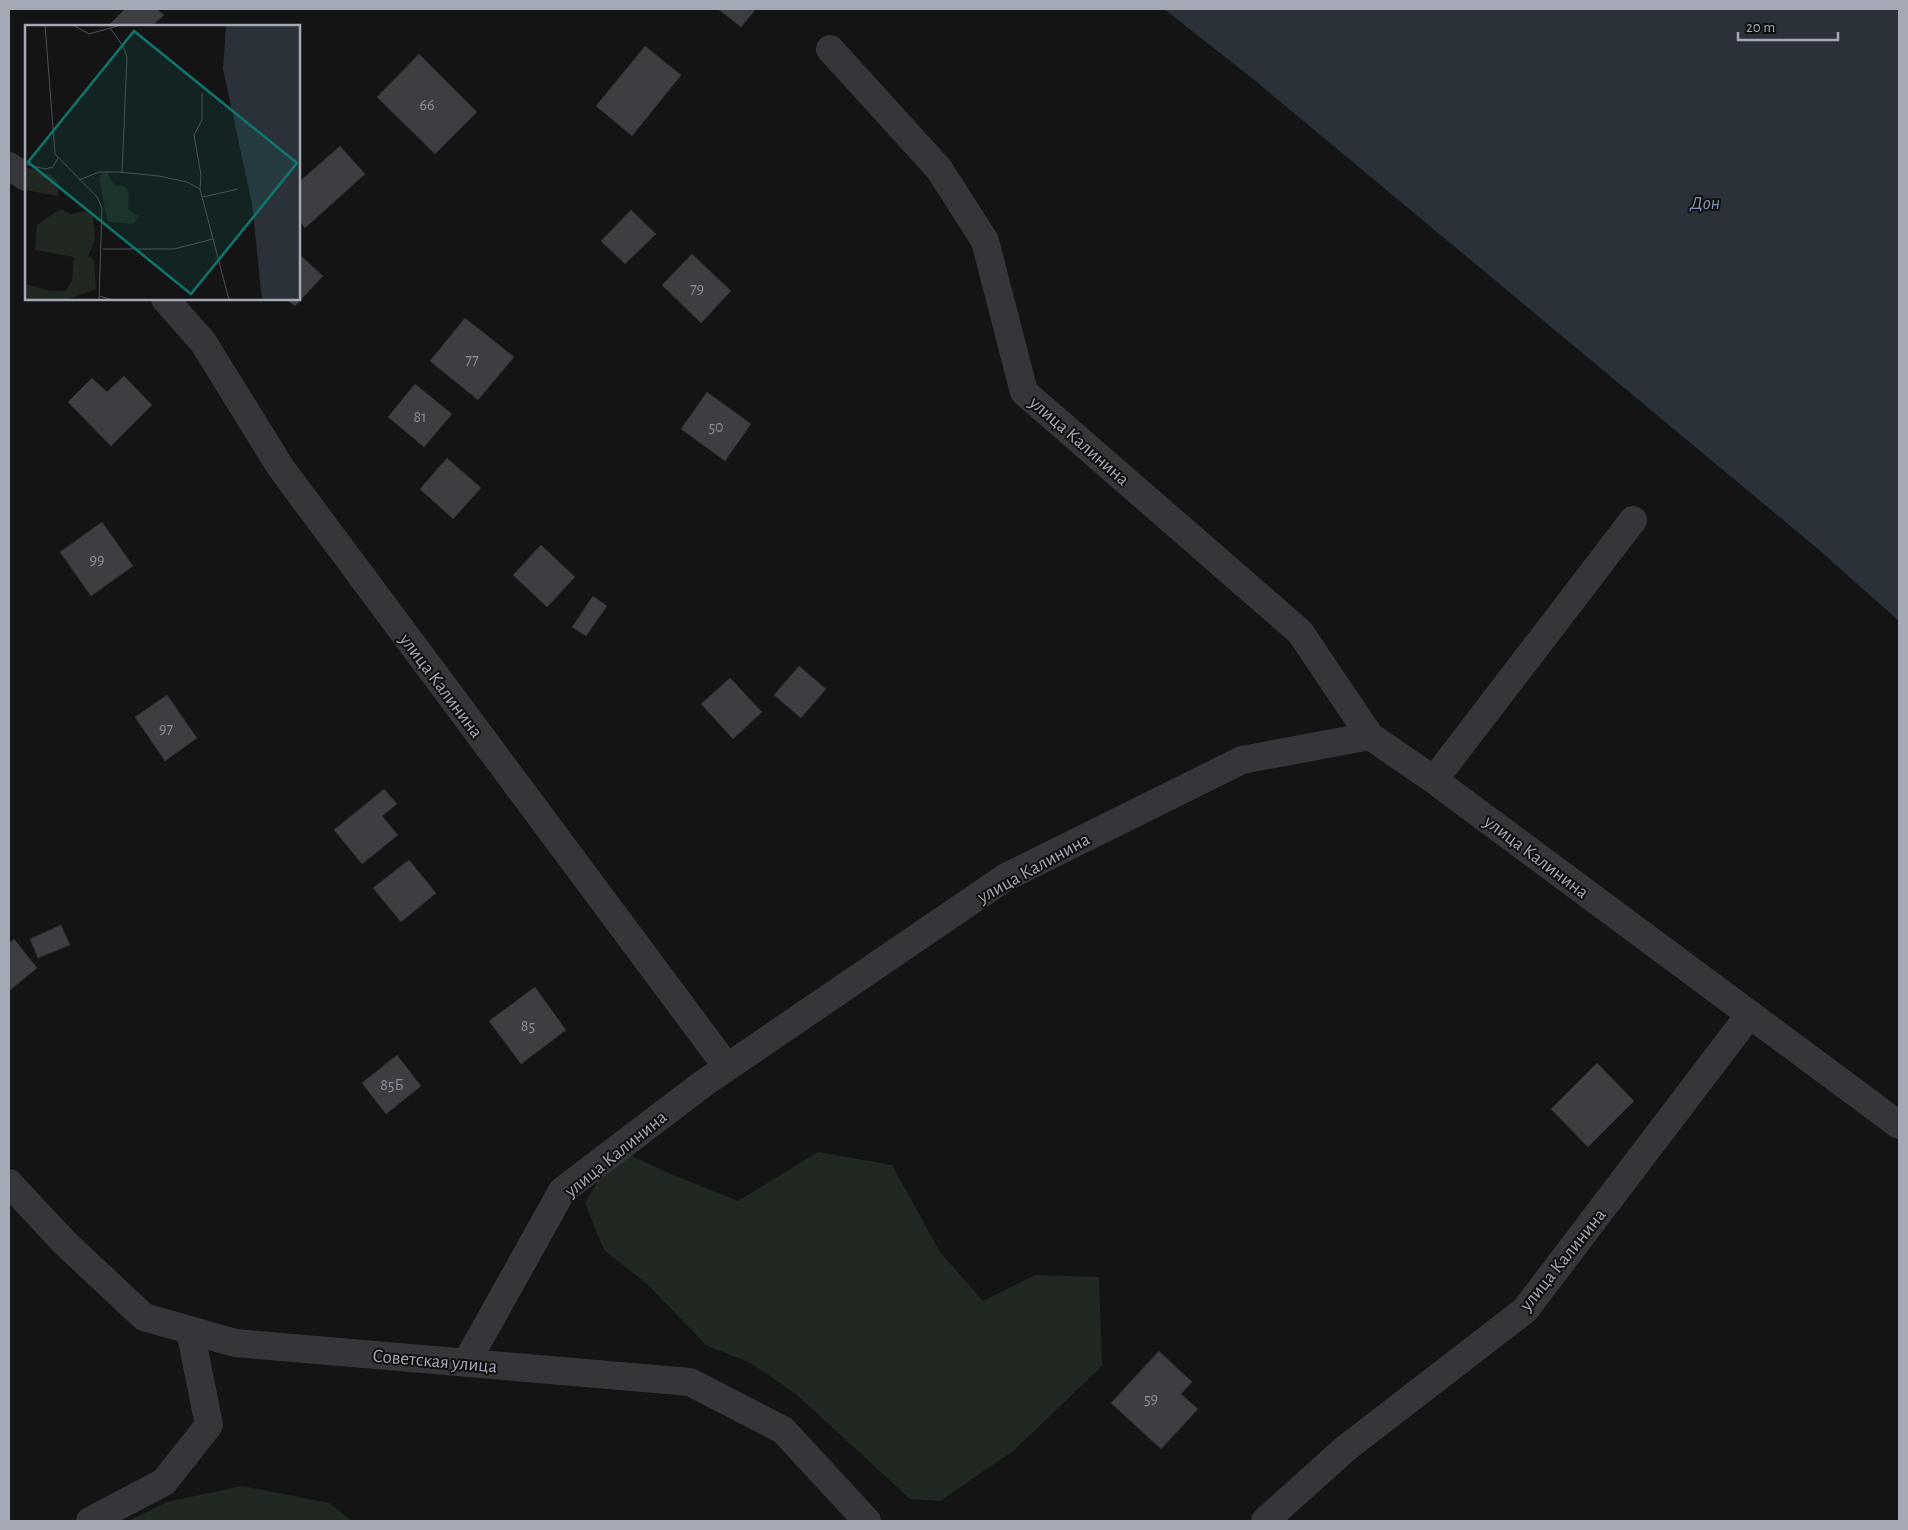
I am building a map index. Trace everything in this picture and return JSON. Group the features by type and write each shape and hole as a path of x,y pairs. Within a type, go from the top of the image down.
{"street":[{"name":"улица Калинина","path":"830,49 939,169 985,241 1024,392 1300,632 1370,736 1434,780 1899,1125"},
{"path":"9,166 25,176"},
{"name":"улица Калинина","path":"166,300 204,342 281,468 727,1067"},
{"path":"1434,780 1632,520"},
{"name":"улица Калинина","path":"466,1363 562,1191 727,1067 1006,878 1242,760 1370,736"},
{"name":"улица Калинина","path":"1265,1521 1345,1449 1525,1310 1750,1014"},
{"name":"Советская улица","path":"9,1183 64,1243 144,1317 235,1343 690,1382 784,1430 868,1521"},
{"path":"90,1521 164,1482 209,1425 190,1330"}],"shaded area":[{"path":"617,1149 673,1175 738,1201 818,1152 892,1165 940,1252 983,1301 1035,1275 1099,1277 1102,1366 1013,1451 940,1501 910,1499 796,1394 749,1362 707,1346 647,1284 604,1250 585,1203"},
{"path":"242,1486 329,1503 352,1521 128,1521 167,1502"}],"water":[{"name":"Дон","path":"1164,9 1899,9 1899,621 1818,549 1253,79"}],"building":[{"path":"125,9 157,9 164,15 153,25 110,24"},
{"path":"718,9 756,9 741,27"},
{"path":"645,46 681,75 632,136 596,106"},
{"path":"419,54 477,112 435,154 377,97"},
{"path":"340,146 365,174 305,228 300,221 300,181"},
{"path":"631,210 656,234 625,264 601,241"},
{"path":"692,254 731,291 701,323 662,285"},
{"path":"300,255 323,276 295,306 287,300 300,300"},
{"path":"465,318 514,357 478,400 430,361"},
{"path":"124,376 152,405 111,446 68,402 92,378 107,392"},
{"path":"415,384 452,414 424,447 388,417"},
{"path":"707,392 751,424 725,461 681,429"},
{"path":"447,458 481,488 453,519 420,489"},
{"path":"102,522 133,566 91,596 60,552"},
{"path":"541,545 575,577 547,607 513,575"},
{"path":"593,596 607,606 586,636 572,627"},
{"path":"799,666 826,689 801,718 774,695"},
{"path":"730,678 762,712 733,739 701,704"},
{"path":"167,695 197,738 165,761 135,717"},
{"path":"384,789 397,804 382,816 398,835 362,864 334,830"},
{"path":"409,860 436,893 401,922 373,888"},
{"path":"61,925 70,945 38,958 30,939"},
{"path":"14,939 37,968 9,991 9,943"},
{"path":"535,987 566,1030 521,1064 489,1021"},
{"path":"397,1055 421,1086 386,1114 362,1083"},
{"path":"1597,1063 1634,1101 1588,1147 1551,1109"},
{"path":"1159,1351 1192,1382 1181,1394 1198,1409 1161,1449 1111,1403"}]}
